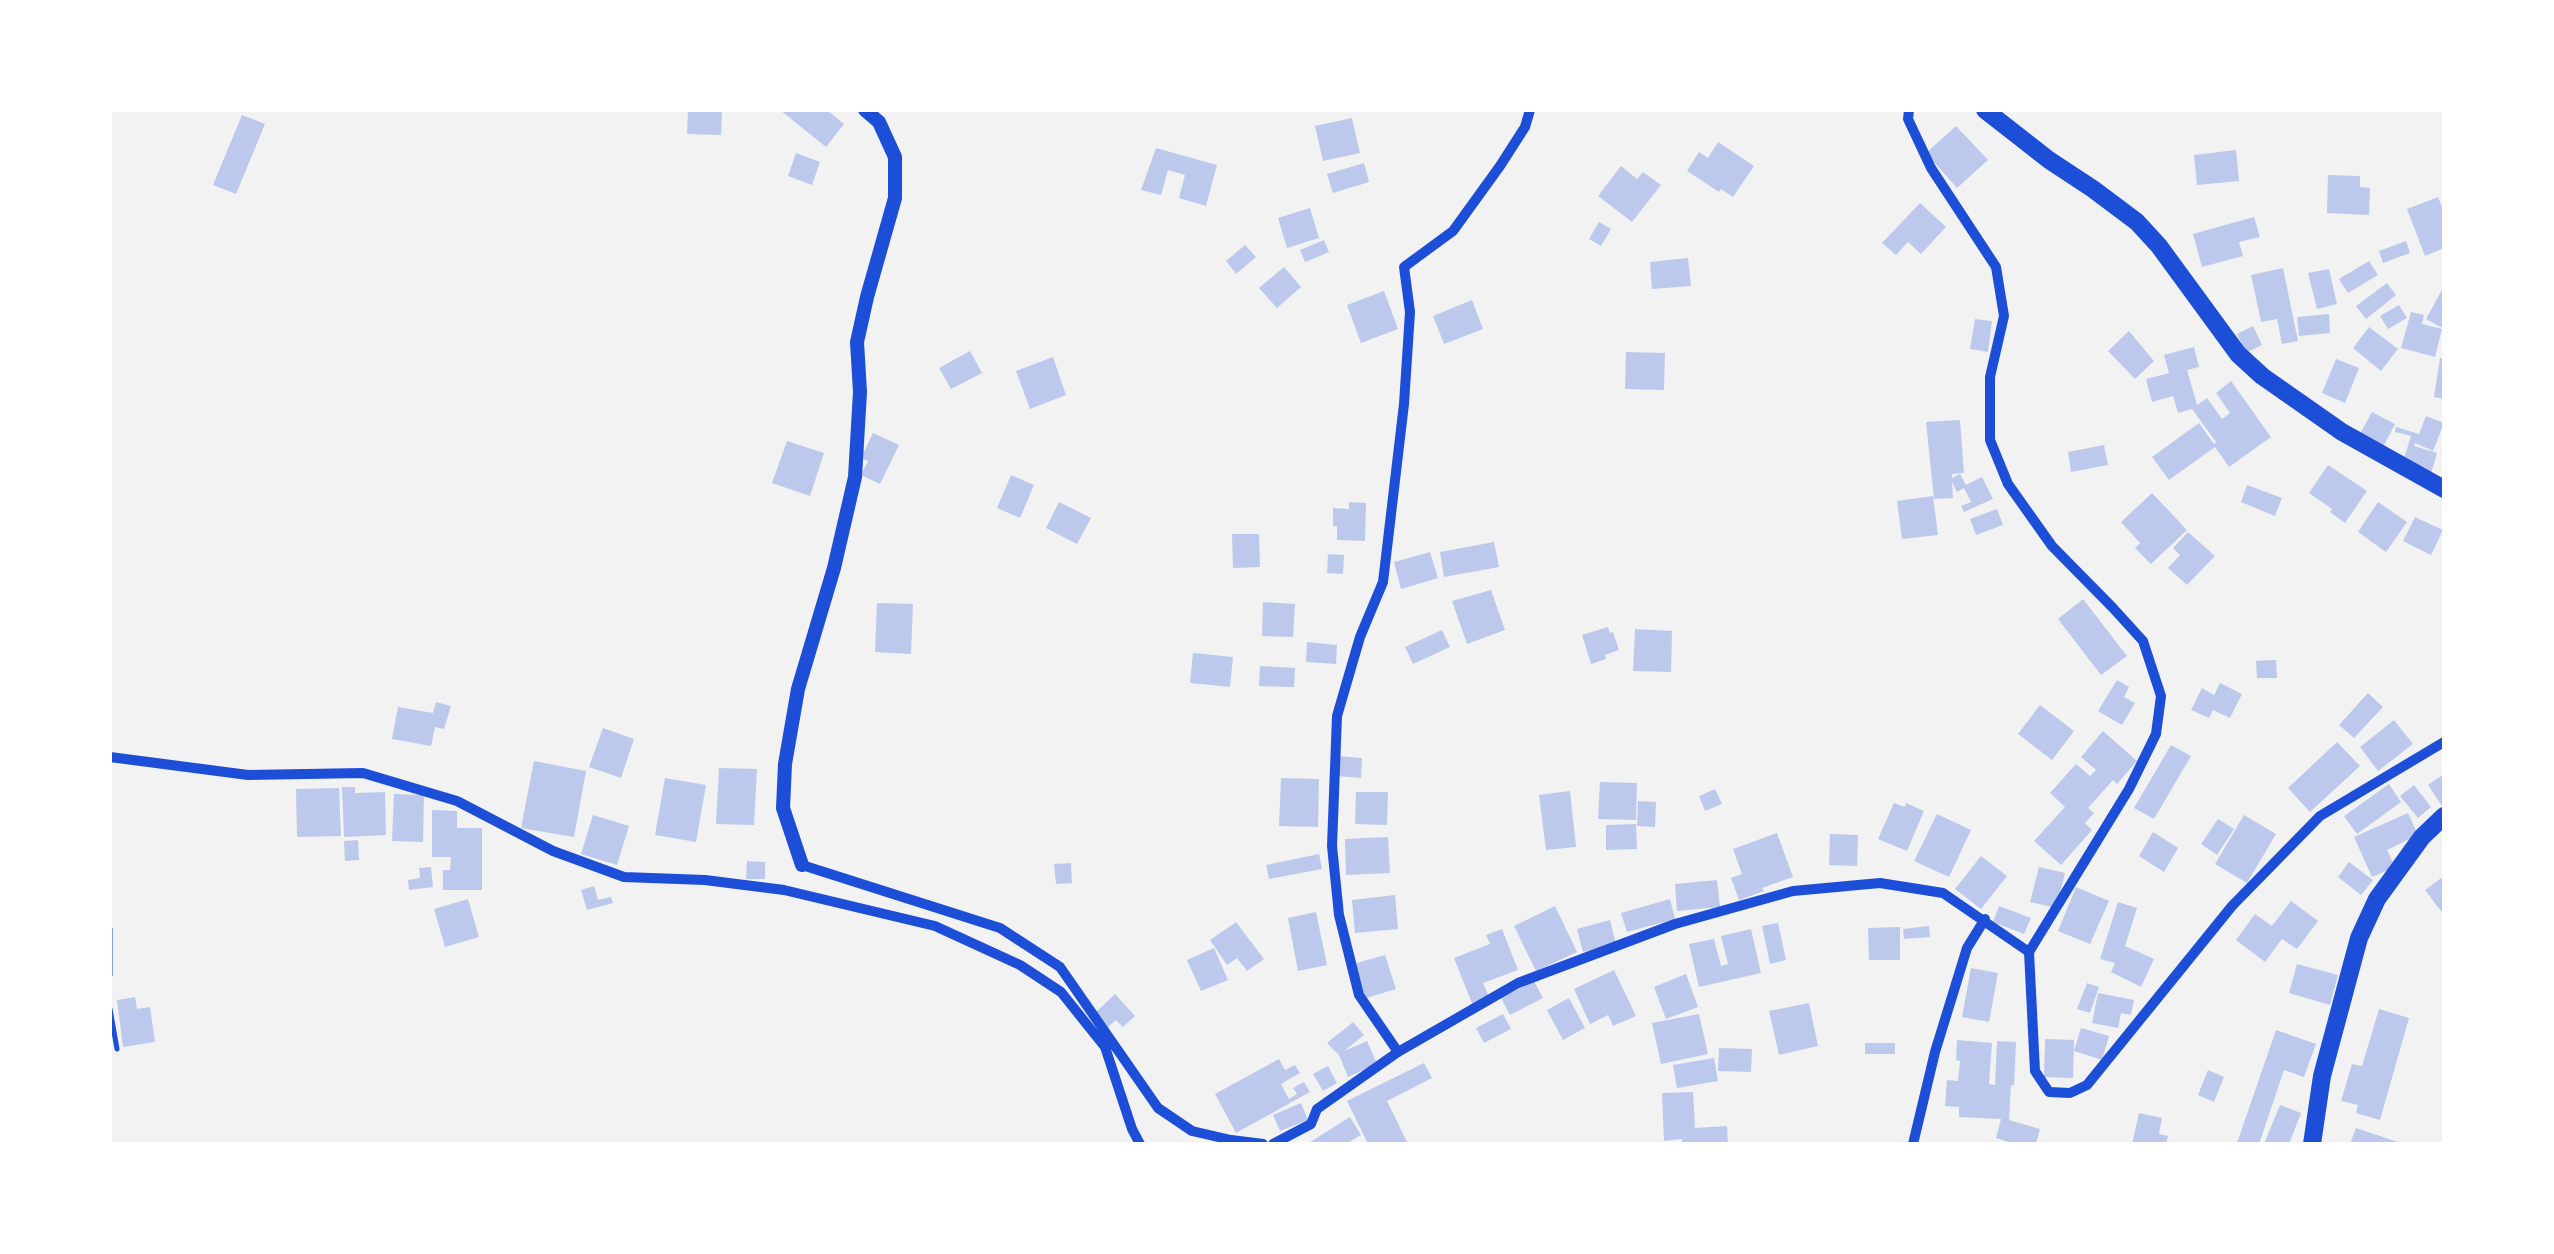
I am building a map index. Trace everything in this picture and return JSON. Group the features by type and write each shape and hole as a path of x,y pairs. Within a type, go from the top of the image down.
{"main road":[{"path":"1986,110 2137,222 2238,354 2262,376 2342,432 2444,489"},
{"path":"2312,1144 2322,1076 2359,938 2377,899 2422,837 2444,816"}],"street":[{"path":"865,110 879,122 894,157 894,198 857,342 860,392 855,478 834,568 798,689 785,764 782,808 802,865 1000,928 1060,968 1158,1108 1192,1131 1263,1144"},
{"path":"1398,1052 1359,995 1339,915 1332,846 1338,716 1360,636 1384,582 1410,312 1404,268 1453,231 1525,127 1530,110"},
{"path":"1909,110 1908,119 1931,168 1996,267 2004,316 1990,377 1990,440 2008,484 2052,546 2142,642 2161,696 2156,734 2129,789 2030,952 2036,1071 2048,1092 2070,1093 2087,1085 2232,906 2320,816 2444,742"},
{"path":"110,757 248,774 363,773 457,800 553,851 624,877 705,880 784,890 935,926 1020,965 1060,992 1105,1047 1140,1144"},
{"path":"1273,1144 1311,1124 1317,1109 1398,1052 1518,983 1675,924 1793,890 1880,883 1942,893 2030,952"},
{"path":"1913,1144 1935,1052 1967,948 1984,920"}],"lane":[{"path":"110,929 110,975"},
{"path":"110,1009 117,1049"}],"building":[{"path":"688,110 722,110 721,135 687,134"},
{"path":"780,110 827,110 844,124 826,147"},
{"path":"242,115 265,124 236,194 213,185"},
{"path":"1352,118 1360,153 1323,161 1315,126"},
{"path":"1956,126 1988,160 1957,188 1926,153"},
{"path":"1718,142 1754,166 1733,197 1687,171 1699,152 1708,158"},
{"path":"1156,148 1217,165 1206,206 1179,198 1185,175 1168,170 1161,195 1141,190"},
{"path":"2236,150 2239,181 2197,185 2194,155"},
{"path":"796,153 820,162 812,185 788,176"},
{"path":"1364,163 1369,182 1333,193 1327,174"},
{"path":"1621,166 1637,179 1643,172 1661,185 1632,222 1598,196"},
{"path":"2328,175 2360,176 2360,187 2370,188 2369,215 2327,213"},
{"path":"2438,197 2444,212 2444,248 2425,256 2407,209"},
{"path":"1920,203 1946,227 1921,254 1908,242 1896,255 1882,243"},
{"path":"1310,208 1319,238 1287,248 1278,218"},
{"path":"2254,217 2260,237 2239,242 2243,256 2202,267 2193,234"},
{"path":"1599,222 1611,229 1601,246 1589,239"},
{"path":"1324,240 1329,252 1305,262 1300,250"},
{"path":"2406,241 2410,253 2383,263 2379,251"},
{"path":"1245,245 1256,257 1236,274 1226,261"},
{"path":"1688,258 1691,286 1652,289 1650,262"},
{"path":"2369,261 2378,275 2348,293 2339,279"},
{"path":"1284,267 1301,287 1277,308 1259,288"},
{"path":"2283,268 2298,341 2282,344 2277,319 2261,322 2251,275"},
{"path":"2329,269 2337,304 2317,309 2308,273"},
{"path":"2387,283 2396,295 2366,319 2356,306"},
{"path":"2444,286 2444,329 2426,319"},
{"path":"1384,291 1398,329 1361,343 1347,305"},
{"path":"1472,300 1483,329 1444,344 1433,316"},
{"path":"2399,305 2407,318 2388,329 2380,316"},
{"path":"2411,312 2424,315 2422,324 2442,329 2435,357 2401,348"},
{"path":"2329,314 2330,333 2299,336 2297,317"},
{"path":"1975,319 1992,321 1988,352 1970,349"},
{"path":"2253,326 2262,345 2246,353 2237,334"},
{"path":"2369,327 2398,349 2381,371 2353,348"},
{"path":"2129,331 2154,361 2135,379 2108,351"},
{"path":"2194,347 2199,367 2187,370 2197,405 2207,398 2222,419 2230,413 2216,393 2231,381 2271,437 2229,467 2215,447 2169,480 2152,457 2199,423 2216,442 2192,409 2178,413 2173,396 2152,402 2146,379 2169,373 2164,355"},
{"path":"970,351 982,373 951,389 939,368"},
{"path":"1626,352 1665,353 1664,390 1625,389"},
{"path":"1053,357 1066,395 1030,409 1016,371"},
{"path":"2440,358 2444,358 2444,399 2434,397"},
{"path":"2336,359 2359,368 2345,403 2322,393"},
{"path":"2372,412 2395,424 2380,453 2356,441"},
{"path":"2426,416 2444,423 2433,451 2415,443 2414,446 2437,453 2431,474 2402,465 2411,436 2395,432 2396,427 2419,434"},
{"path":"1960,420 1964,473 1952,474 1952,478 1960,474 1966,485 1982,477 1993,499 1964,512 1961,506 1971,502 1964,488 1957,492 1952,482 1953,498 1934,499 1926,422"},
{"path":"873,433 899,445 880,484 861,475 868,461 861,458"},
{"path":"787,441 824,453 810,496 772,483"},
{"path":"2104,445 2108,465 2071,472 2068,452"},
{"path":"2328,465 2367,491 2345,523 2309,493"},
{"path":"1011,475 1034,485 1020,518 997,508"},
{"path":"2247,485 2282,498 2275,516 2241,502"},
{"path":"2152,493 2187,530 2151,564 2135,548 2140,543 2121,522"},
{"path":"1933,496 1938,535 1902,539 1897,501"},
{"path":"1059,502 1091,518 1077,544 1046,528"},
{"path":"1349,502 1366,503 1365,541 1337,540 1333,508 1349,509"},
{"path":"2378,502 2407,522 2386,552 2358,532"},
{"path":"1997,509 2003,525 1976,535 1970,519"},
{"path":"2415,517 2443,530 2431,555 2403,541"},
{"path":"2188,532 2215,556 2187,585 2168,568 2180,555 2173,548"},
{"path":"1232,534 1259,534 1260,567 1233,568"},
{"path":"1494,542 1499,567 1444,577 1440,552"},
{"path":"1430,552 1438,578 1401,589 1394,562"},
{"path":"1328,554 1344,555 1343,574 1327,573"},
{"path":"1491,590 1505,630 1467,644 1452,601"},
{"path":"2083,599 2127,656 2101,675 2058,619"},
{"path":"1263,602 1295,604 1293,637 1262,636"},
{"path":"877,603 913,604 911,654 875,652"},
{"path":"1608,627 1619,650 1591,664 1582,635"},
{"path":"1635,629 1672,631 1671,672 1633,671"},
{"path":"1442,630 1450,647 1413,664 1405,647"},
{"path":"1307,642 1337,645 1336,664 1306,662"},
{"path":"1193,653 1233,657 1230,687 1190,683"},
{"path":"2276,660 2277,678 2257,678 2256,661"},
{"path":"1260,666 1295,668 1294,687 1259,686"},
{"path":"2117,680 2129,687 2124,697 2135,703 2122,725 2098,711"},
{"path":"2220,683 2242,694 2230,718 2213,710 2209,718 2191,710 2202,688 2214,695"},
{"path":"2368,693 2383,707 2354,738 2339,725"},
{"path":"436,702 451,706 444,729 435,727 431,746 392,739 398,707 433,713"},
{"path":"2040,705 2074,731 2052,760 2018,734"},
{"path":"2394,720 2413,744 2378,771 2360,747"},
{"path":"603,728 634,739 621,778 589,767"},
{"path":"2103,731 2137,761 2088,808 2094,813 2085,823 2092,830 2061,865 2034,841 2065,807 2050,793 2076,764 2090,776 2096,770 2081,757"},
{"path":"2337,742 2360,766 2310,812 2288,788"},
{"path":"2171,745 2191,756 2154,819 2134,808"},
{"path":"1337,756 1362,758 1361,778 1336,776"},
{"path":"534,761 586,771 574,837 521,828"},
{"path":"719,768 757,769 754,825 716,824"},
{"path":"2444,774 2444,809 2428,785"},
{"path":"665,778 706,785 696,842 655,835"},
{"path":"1281,778 1319,779 1318,827 1279,826"},
{"path":"1600,782 1637,783 1636,820 1598,819"},
{"path":"2389,784 2401,802 2357,834 2344,816"},
{"path":"2414,785 2431,807 2418,818 2400,796"},
{"path":"342,787 355,787 355,793 385,792 386,835 344,837"},
{"path":"339,788 341,836 297,837 296,789"},
{"path":"1715,789 1722,804 1705,811 1699,796"},
{"path":"1570,791 1576,847 1546,850 1539,795"},
{"path":"1356,792 1388,792 1387,825 1355,824"},
{"path":"394,794 424,795 423,842 392,841"},
{"path":"1638,801 1656,802 1655,827 1637,826"},
{"path":"1894,803 1905,807 1906,803 1924,811 1907,851 1878,839"},
{"path":"432,810 457,811 457,828 482,828 482,890 443,890 443,870 450,870 451,857 432,857"},
{"path":"2408,813 2418,835 2387,850 2395,867 2372,877 2354,837"},
{"path":"1937,814 1971,830 1949,877 1914,861"},
{"path":"593,815 629,826 617,865 581,854"},
{"path":"2244,815 2276,834 2247,883 2215,864"},
{"path":"2218,819 2234,829 2217,855 2201,844"},
{"path":"1636,824 1637,849 1606,850 1606,825"},
{"path":"2153,832 2178,848 2164,872 2139,856"},
{"path":"1777,833 1793,877 1739,900 1731,878 1742,874 1733,849"},
{"path":"1830,834 1858,835 1857,866 1829,865"},
{"path":"1388,837 1390,873 1346,875 1345,839"},
{"path":"358,840 359,860 345,861 344,841"},
{"path":"1319,854 1322,869 1269,879 1266,865"},
{"path":"1981,856 2007,876 1981,909 1955,889"},
{"path":"747,861 765,862 765,879 746,879"},
{"path":"2349,862 2373,880 2361,895 2338,877"},
{"path":"1071,863 1072,883 1056,884 1054,864"},
{"path":"431,867 433,887 409,890 408,880 420,878 419,868"},
{"path":"2039,867 2065,873 2056,908 2030,902"},
{"path":"2444,876 2444,915 2425,890"},
{"path":"1717,880 1720,907 1677,911 1675,884"},
{"path":"594,886 598,900 611,897 613,903 587,910 581,890"},
{"path":"2076,887 2109,901 2090,944 2058,931"},
{"path":"1395,895 1398,929 1355,933 1352,900"},
{"path":"468,899 479,937 445,947 434,909"},
{"path":"1670,899 1675,919 1627,932 1621,913"},
{"path":"2291,901 2318,921 2297,949 2282,939 2265,962 2236,940 2255,914 2272,926"},
{"path":"2118,902 2137,908 2125,946 2154,959 2141,987 2111,972 2115,963 2100,959"},
{"path":"1555,906 1577,952 1536,971 1514,926"},
{"path":"1999,906 2031,918 2024,934 1993,922"},
{"path":"1316,912 1327,965 1298,971 1288,918"},
{"path":"1610,920 1616,944 1583,952 1577,929"},
{"path":"1236,922 1264,959 1247,971 1237,958 1227,965 1210,940"},
{"path":"1778,923 1786,960 1770,964 1762,926"},
{"path":"1929,926 1930,937 1904,939 1903,929"},
{"path":"1900,927 1900,960 1869,960 1868,928"},
{"path":"1502,929 1518,970 1483,983 1490,999 1473,1006 1454,958 1490,944 1486,935"},
{"path":"1751,929 1761,973 1699,987 1689,944 1714,939 1721,966 1728,964 1721,936"},
{"path":"1214,948 1228,980 1201,991 1187,960"},
{"path":"1385,955 1396,989 1363,999 1353,964"},
{"path":"2297,964 2338,975 2330,1005 2289,993"},
{"path":"1971,968 1998,973 1989,1022 1962,1017"},
{"path":"1614,970 1636,1016 1613,1026 1608,1015 1590,1024 1574,989"},
{"path":"1686,974 1698,1007 1666,1019 1654,987"},
{"path":"1534,981 1543,998 1510,1015 1501,998"},
{"path":"2087,983 2099,987 2090,1013 2077,1009"},
{"path":"2098,993 2134,1000 2131,1015 2121,1013 2118,1028 2092,1023"},
{"path":"1115,994 1135,1016 1123,1027 1116,1020 1108,1027 1095,1013"},
{"path":"135,997 137,1009 150,1007 155,1042 123,1047 117,1000"},
{"path":"1569,998 1585,1028 1563,1040 1547,1010"},
{"path":"1809,1003 1818,1046 1779,1055 1769,1011"},
{"path":"2379,1009 2409,1018 2380,1120 2356,1113 2358,1105 2341,1101 2352,1064 2362,1066"},
{"path":"1503,1014 1511,1029 1484,1043 1476,1028"},
{"path":"1699,1014 1708,1054 1661,1064 1652,1023"},
{"path":"1353,1022 1364,1035 1344,1051 1367,1041 1377,1064 1348,1077 1339,1055 1327,1043"},
{"path":"2081,1028 2109,1036 2102,1060 2074,1051"},
{"path":"2276,1030 2316,1044 2304,1077 2284,1070 2259,1144 2239,1144 2237,1143"},
{"path":"2045,1039 2074,1040 2073,1078 2044,1077"},
{"path":"1957,1040 1992,1043 1989,1084 1995,1085 1997,1041 2016,1042 2009,1120 2040,1129 2036,1144 2007,1144 1996,1138 2001,1119 1959,1117 1959,1107 1945,1106 1947,1080 1958,1081"},
{"path":"1865,1043 1895,1043 1895,1054 1865,1054"},
{"path":"1719,1048 1752,1049 1751,1072 1718,1071"},
{"path":"1714,1058 1718,1081 1677,1088 1673,1065"},
{"path":"1279,1059 1285,1070 1295,1065 1300,1073 1281,1084 1289,1099 1297,1094 1293,1088 1304,1082 1310,1092 1236,1133 1215,1094"},
{"path":"1424,1063 1432,1078 1387,1101 1408,1144 1368,1144 1347,1101"},
{"path":"1328,1066 1337,1083 1323,1091 1313,1074"},
{"path":"2208,1070 2224,1077 2214,1102 2198,1095"},
{"path":"1693,1092 1695,1128 1727,1126 1728,1144 1664,1141 1662,1093"},
{"path":"1301,1103 1308,1120 1280,1131 1273,1115"},
{"path":"2280,1105 2301,1113 2289,1144 2264,1144"},
{"path":"2139,1113 2162,1118 2159,1134 2168,1136 2166,1144 2132,1144"},
{"path":"1350,1117 1361,1135 1346,1144 1307,1144"},
{"path":"2356,1128 2401,1143 2401,1144 2350,1144"}]}
